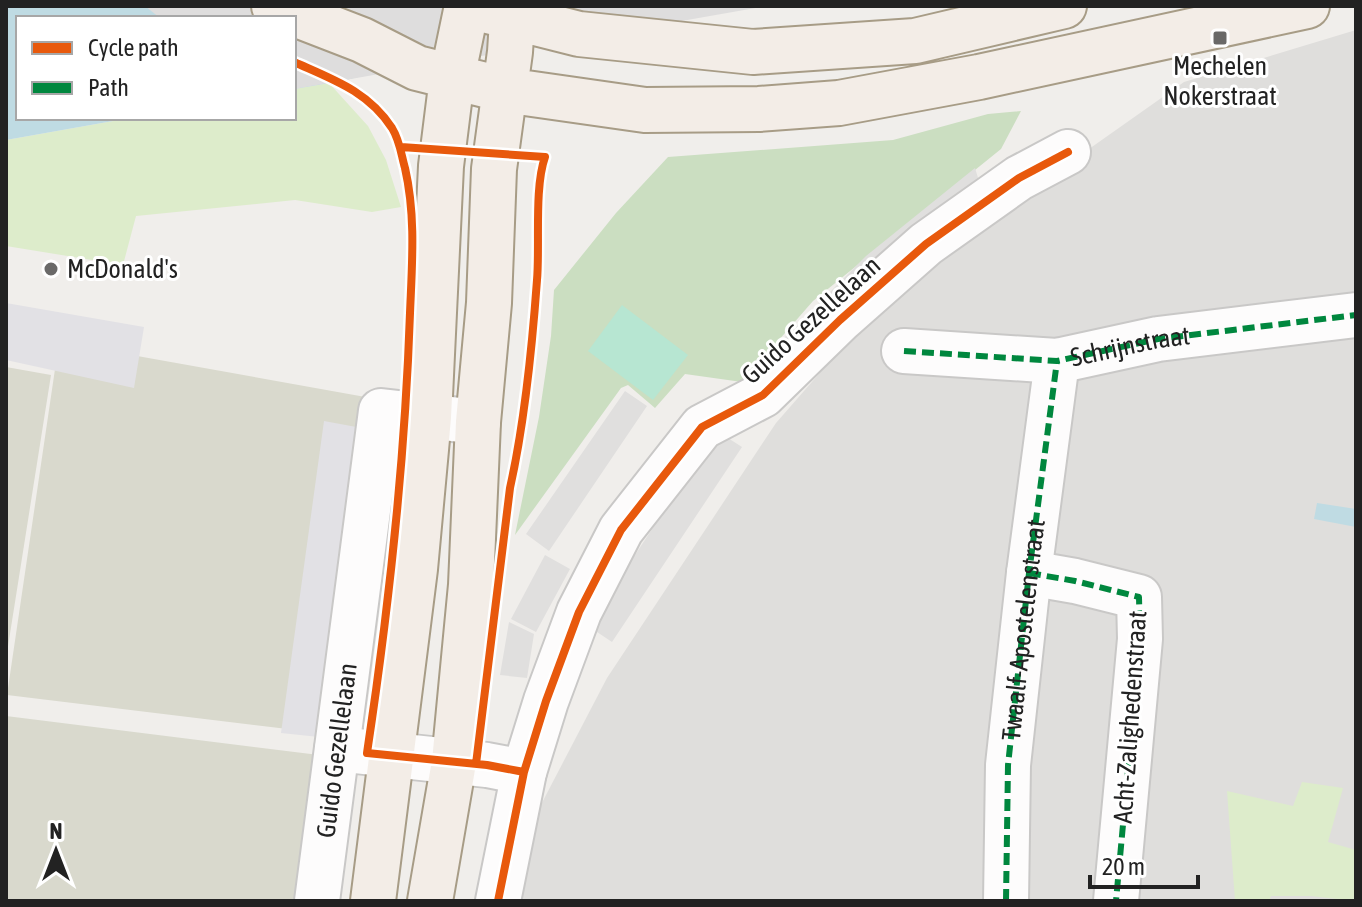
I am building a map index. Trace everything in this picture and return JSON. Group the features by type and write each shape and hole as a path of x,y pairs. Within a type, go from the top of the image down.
{"main road":[{"path":"274,6 442,69"},
{"name":"Guido Gezellelaan","path":"373,901 363,752 415,569 429,417 441,166 442,69 469,6 510,42 645,110 759,109 839,103 979,77 1307,6"},
{"name":"Guido Gezellelaan","path":"442,69 510,42 579,34 753,52 797,50 915,41 1064,6"},
{"path":"430,901 454,762 471,585 478,422 489,303 494,169 510,42"}],"street":[{"name":"Guido Gezellelaan","path":"498,901 524,772 546,701 579,612 621,530 702,427 763,395 840,320 926,244 1019,178 1068,152"},
{"name":"Schrijnstraat","path":"904,351 1057,361 1158,339 1356,315"},
{"name":"Twaalf-Apostelenstraat","path":"1006,901 1008,765 1057,361"},
{"name":"Guido Gezellelaan","path":"317,901 363,752 381,411 429,417"},
{"path":"429,417 478,422"},
{"name":"Acht-Zalighedenstraat","path":"1029,573 1139,597 1140,639 1116,901"},
{"path":"363,752 524,772"}],"shaded area":[{"path":"1356,30 1356,901 519,901 533,820 607,678 776,423 867,319 967,235 1184,82"},
{"path":"975,168 979,181 776,366 765,357 866,256"},
{"path":"6,303 144,327 134,388 6,360"},
{"path":"59,342 371,398 321,733 7,695"},
{"path":"6,367 51,375 6,659"},
{"path":"625,391 647,406 549,551 526,534"},
{"path":"324,421 378,431 338,739 281,733"},
{"path":"717,431 742,447 612,642 588,626"},
{"path":"545,555 570,569 536,632 511,619"},
{"path":"509,622 534,634 527,678 500,675"},
{"path":"6,716 327,756 304,901 6,901"}],"green space":[{"path":"329,83 368,126 386,160 401,207 372,212 295,200 136,216 123,265 6,246 6,140 119,120 296,120 296,89"},
{"path":"1021,111 1001,149 813,301 742,382 685,374 655,408 628,385 621,388 515,535 539,417 551,336 554,290 616,213 668,157 893,140 988,114"},
{"path":"622,305 688,355 653,400 588,351"},
{"path":"1302,782 1343,788 1328,842 1356,850 1356,901 1271,896 1269,901 1235,901 1227,791 1293,806"}],"water":[{"path":"6,6 664,6 296,89 296,16 16,16 16,120 119,120 6,140"},
{"path":"1317,503 1356,509 1356,527 1314,519"}],"pier":[{"path":"145,6 767,6 296,89 296,16 158,16"}],"marked path":[{"path":"904,351 1057,361 1158,339 1356,315"},
{"path":"1006,901 1008,765 1057,361"},
{"path":"1029,573 1139,597 1140,639 1116,901"}],"cycle path":[{"path":"296,63 360,95 382,115 399,143 411,204 412,276 400,478 367,753 487,765 524,772"},
{"path":"401,147 545,157 538,201 537,280 527,385 510,488 476,764"},
{"path":"498,901 524,772 546,701 579,612 621,530 702,427 763,395 840,320 926,244 1019,178 1068,152"}],"place":[{"name":"Mechelen Nokerstraat","path":"1220,38"},
{"name":"McDonald's","path":"51,269"}]}
